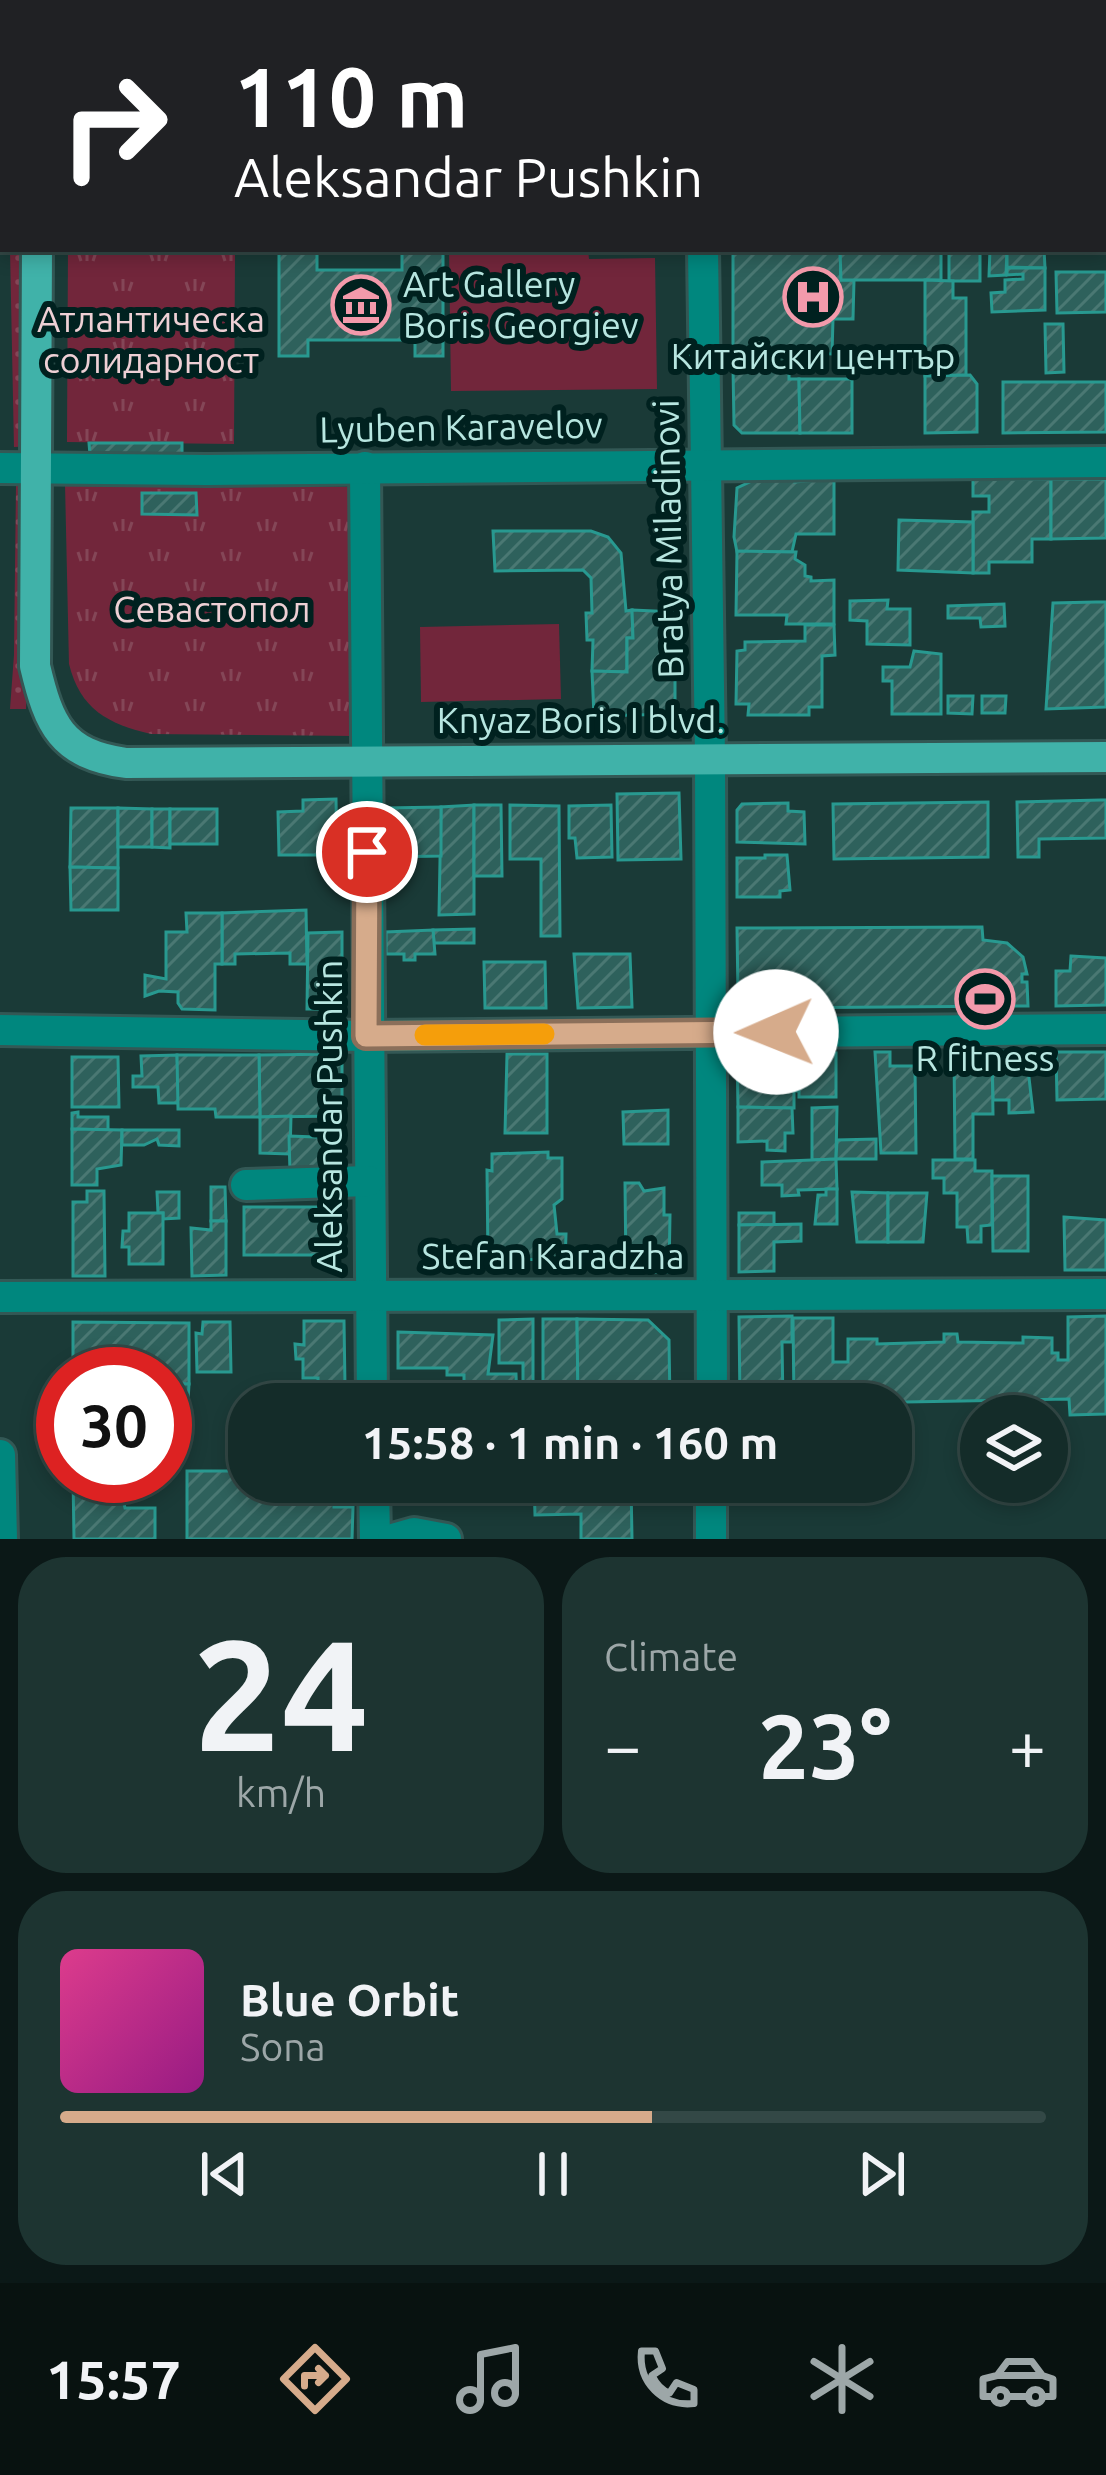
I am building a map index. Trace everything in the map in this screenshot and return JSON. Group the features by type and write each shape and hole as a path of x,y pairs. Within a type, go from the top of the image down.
{"main road":[{"path":"34,470 37,252"},
{"name":"Knyaz Boris I blvd.","path":"34,470 35,667 46,712 63,738 95,759 126,763 1106,757"}],"street":[{"name":"Bratya Miladinovi","path":"703,252 712,1383"},
{"name":"Lyuben Karavelov","path":"0,468 1106,462"},
{"name":"Aleksandar Pushkin","path":"364,467 371,1383"},
{"path":"0,1030 366,1036 1106,1029"},
{"path":"246,1185 368,1181"},
{"name":"Stefan Karadzha","path":"0,1297 1106,1294"},
{"path":"0,1455 2,1539"},
{"path":"374,1503 375,1539"},
{"path":"711,1503 711,1539"},
{"path":"393,1539 414,1533 446,1539"}],"green space":[{"path":"10,252 37,252 34,446 14,447"},
{"name":"Атлантическа солидарност","path":"68,252 235,252 234,444 67,442"},
{"path":"449,252 588,252 589,259 655,258 657,389 451,391"},
{"name":"Севастопол","path":"65,483 358,487 357,736 151,734 98,712 80,693 69,664"},
{"path":"16,485 36,485 26,709 10,709"},
{"path":"559,624 561,699 421,702 420,627"}],"building":[{"name":"Art Gallery Boris Georgiev","path":"279,252 317,252 317,270 402,270 402,252 443,252 443,356 415,356 415,340 308,340 308,356 279,356"},
{"path":"733,252 840,252 841,280 854,280 853,319 833,319 832,354 809,353 808,367 733,367"},
{"path":"840,252 941,252 941,280 841,280"},
{"path":"949,252 980,252 980,281 949,281"},
{"path":"990,252 1007,252 1006,275 989,276"},
{"path":"1007,252 1044,252 1045,268 1007,267"},
{"path":"1007,268 1045,268 1045,310 992,312 991,293 1005,292 1005,280 1023,279 1023,274 1007,275"},
{"path":"1056,272 1106,272 1106,312 1057,313"},
{"path":"925,280 953,281 953,298 966,298 966,375 925,376"},
{"path":"1045,324 1063,324 1064,372 1046,373"},
{"path":"733,367 789,367 789,379 799,379 800,433 742,433 734,425"},
{"path":"970,375 977,384 977,432 925,433 925,376"},
{"path":"799,379 852,379 852,433 800,433"},
{"path":"1003,382 1106,382 1106,432 1003,433"},
{"path":"89,443 182,443 182,454 90,455"},
{"path":"834,479 834,534 796,534 792,552 737,552 737,488 754,480"},
{"path":"973,479 1051,479 1051,539 1032,539 1032,562 989,562 989,573 973,573 973,512 989,512 989,496 973,496"},
{"path":"1051,479 1106,479 1106,538 1051,539"},
{"path":"142,493 196,493 197,515 142,514"},
{"path":"899,520 973,522 973,573 898,570"},
{"path":"493,531 591,531 608,537 621,553 626,611 632,610 627,672 592,671 593,640 587,640 586,613 592,613 591,578 583,570 495,571"},
{"path":"737,551 796,552 795,559 805,565 805,576 811,581 834,580 834,624 786,624 787,615 736,615"},
{"path":"888,600 887,609 910,609 910,645 867,644 867,621 850,620 850,601"},
{"path":"1106,602 1106,707 1046,709 1053,603"},
{"path":"1004,604 1005,626 981,627 980,618 948,618 948,606"},
{"path":"632,610 675,612 675,714 594,716 592,671 627,672"},
{"path":"805,625 834,625 835,655 822,656 822,707 809,707 809,715 748,715 749,704 736,704 737,651 745,650 745,642 805,641"},
{"path":"914,651 941,654 941,714 892,714 892,681 883,681 883,667 910,667"},
{"path":"948,696 973,696 972,714 948,713"},
{"path":"982,696 1006,696 1005,713 982,713"},
{"path":"679,793 681,859 618,860 617,794"},
{"path":"336,799 337,855 279,855 278,812 303,811 303,800"},
{"path":"1106,800 1106,838 1039,839 1039,857 1018,857 1017,802"},
{"path":"988,802 988,857 834,859 833,804"},
{"path":"788,803 788,811 804,812 805,844 737,842 737,810 742,804"},
{"path":"474,805 474,914 439,915 441,807"},
{"path":"474,805 501,805 502,876 474,876"},
{"path":"510,805 559,806 560,936 541,936 541,859 510,859"},
{"path":"611,805 612,857 577,858 575,838 569,838 569,806"},
{"path":"441,807 441,856 386,857 386,808"},
{"path":"71,808 118,808 118,868 70,867"},
{"path":"118,808 152,809 152,847 118,847"},
{"path":"152,809 170,809 170,848 152,847"},
{"path":"170,809 217,809 217,844 170,844"},
{"path":"787,855 790,890 780,891 780,897 737,897 737,858"},
{"path":"70,867 118,868 118,910 71,910"},
{"path":"306,910 307,964 290,964 290,953 235,954 235,964 222,964 222,913"},
{"path":"186,913 222,913 222,964 215,964 215,1010 182,1009 178,992 145,996 145,975 166,979 166,932 187,932"},
{"path":"982,927 983,940 1007,943 1023,957 1028,1006 749,1008 738,997 737,928"},
{"path":"474,929 474,943 434,943 433,930"},
{"path":"433,930 435,954 415,954 415,960 404,960 404,954 386,954 386,932"},
{"path":"342,932 342,997 330,1009 307,1009 308,933"},
{"path":"574,954 630,954 632,1007 578,1008"},
{"path":"1071,956 1106,958 1106,1005 1056,1006 1056,971 1070,971"},
{"path":"484,962 545,962 546,1008 485,1008"},
{"path":"992,1051 1026,1052 1033,1112 1009,1113 1009,1100 993,1100"},
{"path":"875,1052 890,1052 890,1066 915,1066 916,1153 881,1153"},
{"path":"954,1052 992,1052 993,1114 973,1114 973,1159 955,1159"},
{"path":"1056,1052 1106,1052 1106,1099 1057,1100"},
{"path":"737,1053 836,1053 836,1097 799,1097 799,1091 794,1091 794,1108 738,1107"},
{"path":"342,1054 342,1116 260,1117 259,1055"},
{"path":"507,1054 547,1054 547,1133 505,1133"},
{"path":"177,1055 179,1103 159,1103 158,1087 133,1087 133,1076 142,1076 141,1056"},
{"path":"177,1055 259,1055 260,1117 216,1117 215,1109 178,1109"},
{"path":"72,1057 118,1057 119,1107 72,1107"},
{"path":"738,1107 792,1108 793,1133 785,1133 785,1151 767,1150 767,1141 738,1142"},
{"path":"837,1107 836,1159 812,1160 812,1108"},
{"path":"668,1110 668,1144 624,1144 623,1112"},
{"path":"78,1112 78,1117 108,1117 108,1130 72,1129 72,1113"},
{"path":"291,1116 290,1154 260,1153 260,1117"},
{"path":"72,1129 122,1130 121,1165 97,1169 97,1185 72,1185"},
{"path":"122,1130 179,1130 179,1146 159,1145 157,1139 144,1145 122,1145"},
{"path":"289,1136 342,1138 343,1172 290,1173"},
{"path":"876,1139 876,1159 836,1159 837,1140"},
{"path":"548,1152 548,1158 562,1158 562,1199 554,1205 557,1234 566,1234 565,1262 511,1258 511,1262 488,1262 487,1170 492,1171 492,1154"},
{"path":"836,1159 837,1189 798,1190 799,1195 782,1196 782,1185 762,1185 762,1162"},
{"path":"933,1160 975,1160 975,1171 992,1171 992,1225 981,1226 981,1242 968,1242 967,1227 957,1227 957,1193 944,1193 944,1178 933,1178"},
{"path":"992,1176 1028,1176 1028,1251 993,1251"},
{"path":"625,1183 639,1183 644,1191 664,1188 664,1215 670,1215 669,1272 626,1272"},
{"path":"211,1187 225,1187 226,1221 211,1221"},
{"path":"826,1189 837,1189 837,1224 815,1224 818,1195 826,1195"},
{"path":"87,1191 104,1191 105,1276 73,1276 73,1202 87,1202"},
{"path":"157,1192 179,1192 179,1218 163,1219"},
{"path":"852,1192 888,1193 888,1242 857,1242"},
{"path":"888,1193 927,1193 923,1242 888,1242"},
{"path":"244,1207 331,1207 331,1255 244,1255"},
{"path":"129,1213 163,1213 163,1264 129,1264 129,1247 122,1247 123,1231 129,1231"},
{"path":"739,1213 774,1213 774,1225 739,1225"},
{"path":"1064,1217 1106,1220 1106,1270 1065,1270"},
{"path":"211,1221 226,1221 226,1275 192,1276 191,1228 211,1230"},
{"path":"801,1224 801,1241 774,1242 774,1271 739,1272 739,1225"},
{"path":"792,1316 792,1342 782,1342 783,1383 740,1383 739,1317"},
{"path":"1106,1316 1106,1414 1070,1415 1068,1395 960,1395 960,1401 912,1402 912,1383 794,1383 793,1318 833,1318 833,1362 848,1362 848,1339 877,1339 877,1344 944,1342 944,1334 957,1334 958,1342 1023,1343 1023,1337 1052,1338 1052,1353 1058,1353 1058,1360 1068,1360 1068,1317"},
{"path":"533,1319 533,1383 523,1382 523,1363 499,1363 499,1320"},
{"path":"543,1319 577,1319 578,1383 543,1383"},
{"path":"577,1319 648,1320 669,1340 670,1383 578,1383"},
{"path":"304,1321 344,1321 345,1383 303,1378 303,1359 296,1359 295,1344 304,1345"},
{"path":"73,1322 189,1323 189,1347 73,1347"},
{"path":"203,1322 230,1322 231,1372 197,1372 196,1333 202,1334"},
{"path":"398,1332 493,1335 488,1374 516,1374 516,1383 464,1383 464,1375 447,1375 447,1368 398,1368"},
{"path":"192,1471 228,1471 228,1503 353,1507 352,1539 187,1539"},
{"path":"73,1503 155,1508 155,1539 74,1539"},
{"path":"535,1503 631,1503 632,1539 581,1539 581,1514 535,1515"}],"slow traffic":[{"path":"425,1035 544,1034"}],"place":[{"name":"Китайски център","path":"813,297"},
{"name":"Art Gallery Boris Georgiev","path":"361,305"},
{"name":"R fitness","path":"985,999"}],"route":[{"path":"367,852 366,1036 776,1032"}]}
